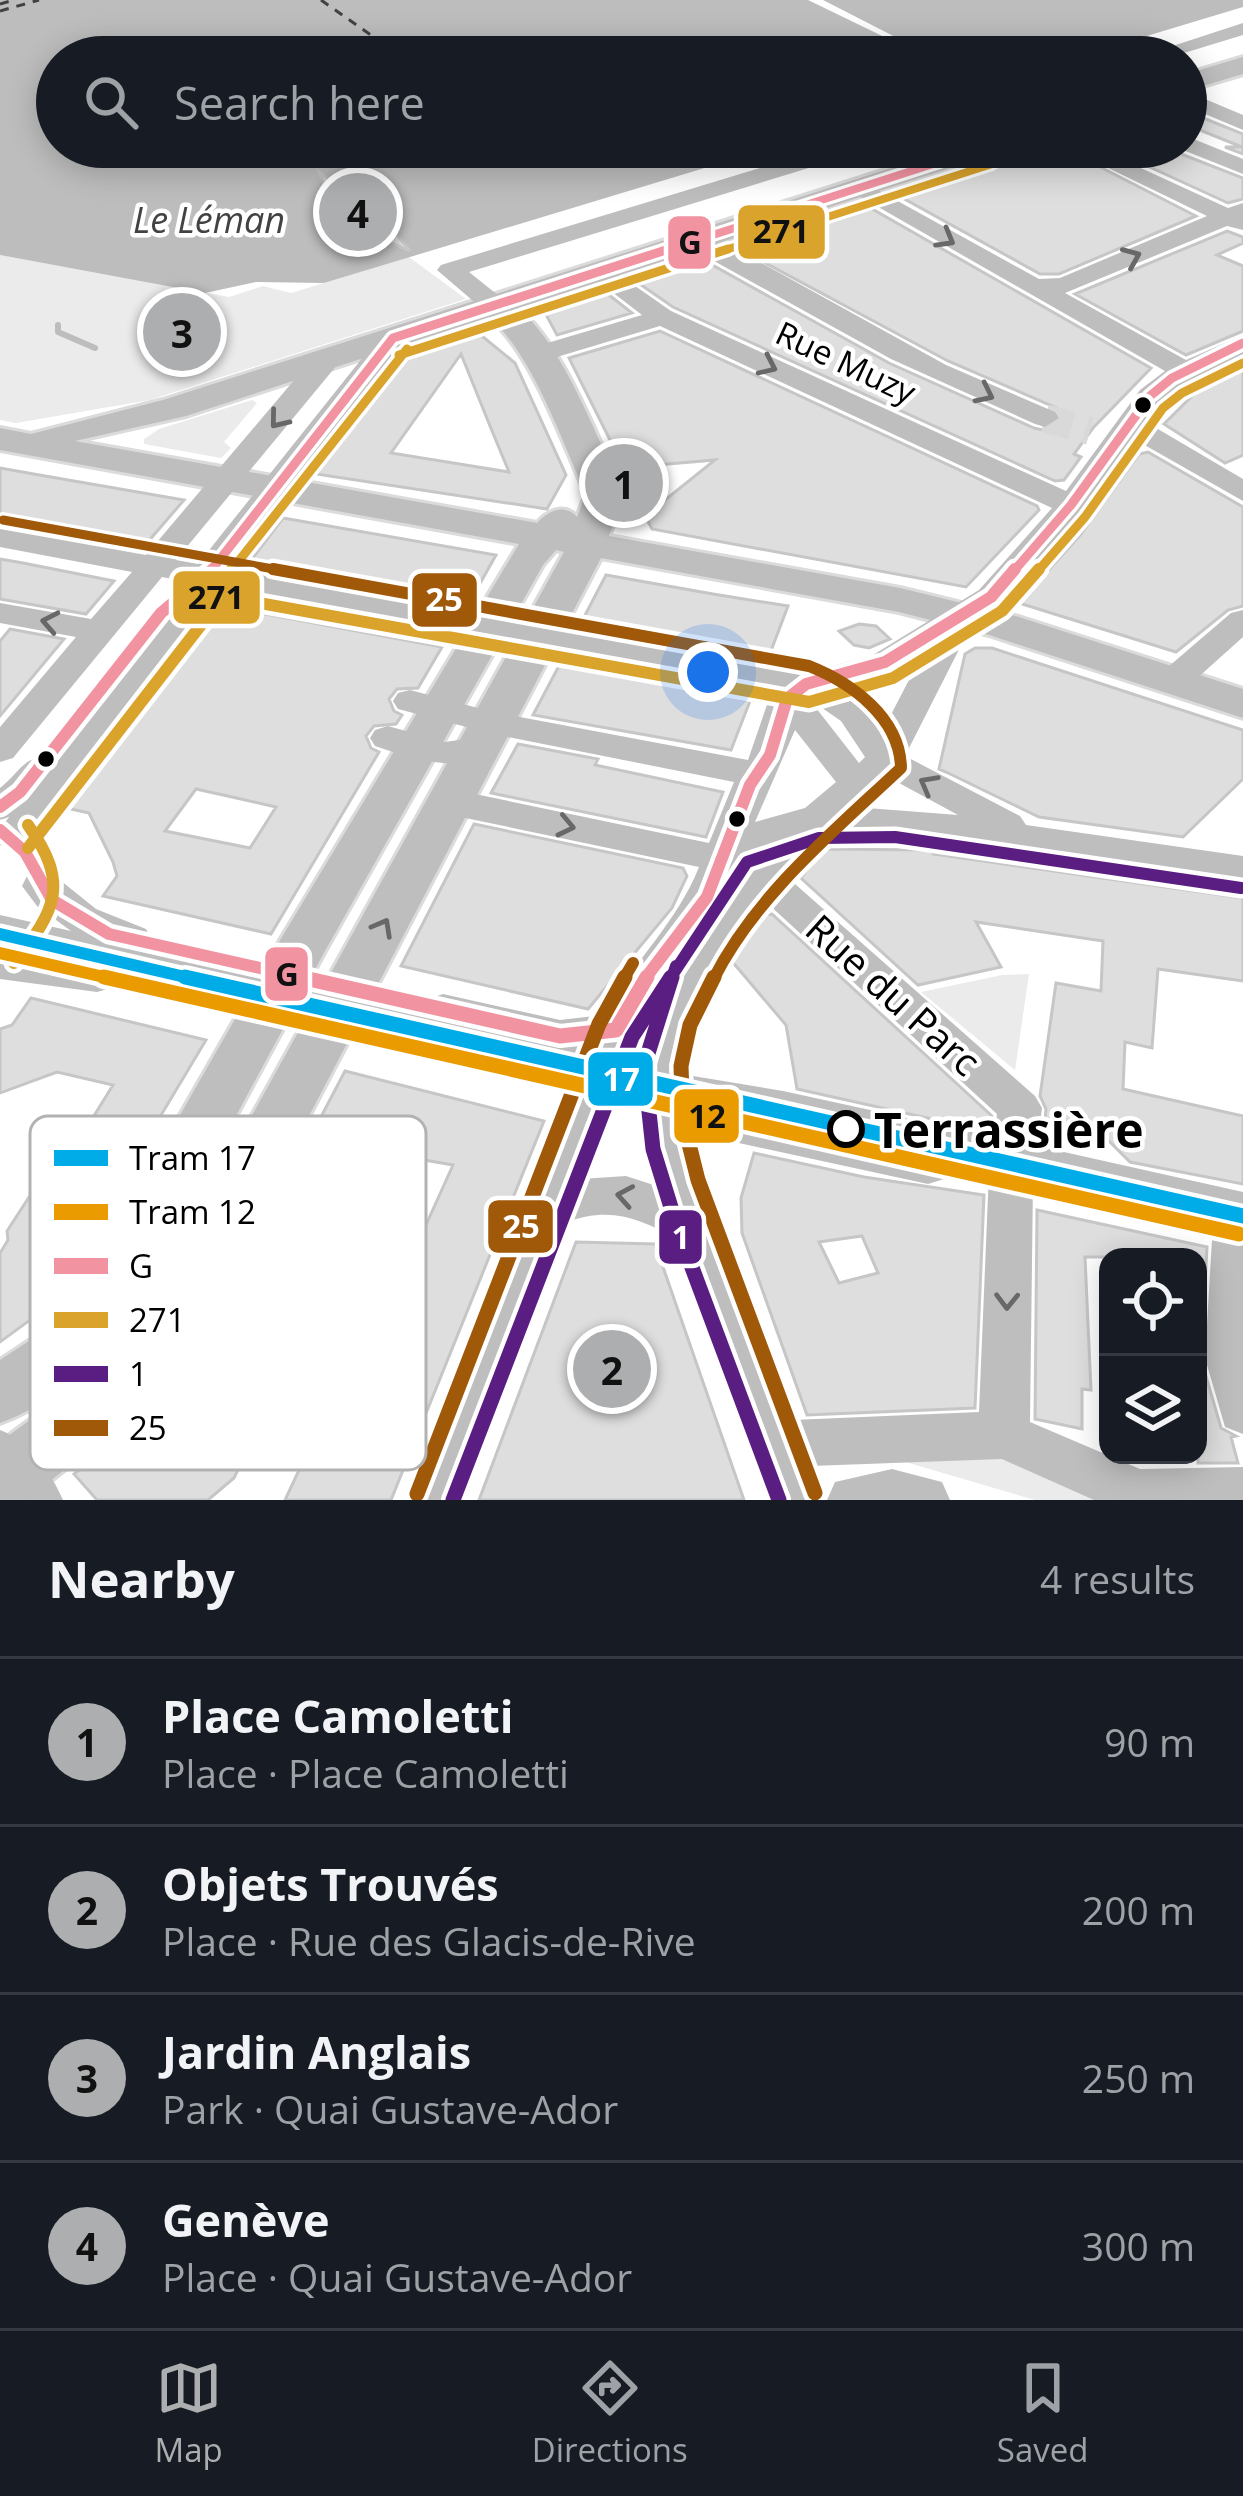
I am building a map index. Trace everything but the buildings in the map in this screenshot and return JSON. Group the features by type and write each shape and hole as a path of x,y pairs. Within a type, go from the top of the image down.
{"main road":[{"path":"1207,76 1243,64"},
{"path":"1,440 98,429 920,168"},
{"path":"282,1116 540,638 587,547 605,494 537,356 519,326 495,306"},
{"path":"1,440 961,614 1243,704"},
{"path":"209,1116 277,995 414,723 486,628 526,560 583,490 596,482"},
{"path":"0,1395 30,1375"}],"street":[{"path":"1207,40 1243,29"},
{"path":"1207,107 1243,123"},
{"path":"1207,152 1243,167"},
{"path":"495,306 450,270 784,168"},
{"path":"1125,168 1238,217"},
{"path":"857,188 1185,371"},
{"path":"1035,287 1064,286 1238,217"},
{"path":"696,241 845,324 999,401 1045,418"},
{"name":"Rue Muzy","path":"599,272 662,317 1071,505"},
{"path":"537,356 662,317"},
{"path":"0,783 140,609 272,490 393,338"},
{"path":"0,538 540,638 784,689 885,662 991,597 1071,505 1113,432 1159,387 1243,343"},
{"path":"0,750 99,632 182,571 229,482 327,359"},
{"path":"1113,432 1237,481"},
{"path":"182,571 190,610 5,825 35,866 41,886 68,913 109,934 277,995 597,1083 664,1098 783,1108 1012,1172 1240,1224 1229,1358 1243,1411"},
{"path":"0,613 99,632"},
{"path":"798,1500 696,1227 664,1098 665,1053 692,971 796,836 872,771 961,614"},
{"path":"1173,681 1243,620"},
{"path":"434,1500 616,1030 640,986 707,897 763,765 784,689"},
{"path":"784,689 820,735 830,758 1048,844"},
{"path":"414,723 463,756 487,736 763,765 789,801 819,818"},
{"path":"452,802 723,859 761,833 819,818 953,826 1229,868 1243,837"},
{"name":"Rue du Parc","path":"764,878 1020,1108 1012,1172"},
{"path":"41,886 36,903 4,944 57,968 277,995"},
{"path":"339,1010 560,1036 616,1030"},
{"path":"1004,1435 1012,1172"},
{"path":"550,1209 591,1193 628,1193 696,1227"},
{"path":"776,1444 1004,1435 1138,1494 1243,1492"},
{"path":"853,1500 892,1494 924,1500"}],"shaded area":[{"path":"0,255 229,297 263,286 291,293 409,257 466,299 150,400 16,423 0,420"},
{"path":"252,400 257,403 224,442 231,448 221,458 144,444 159,429"},
{"path":"1029,974 1015,1070 921,992 1002,975"},
{"path":"902,1453 1039,1460 1120,1500 1035,1500 902,1461"}],"water":[{"name":"Le Léman","path":"0,0 808,0 882,36 36,36 36,168 705,168 324,283 256,282 205,293 0,255"},
{"name":"Le Léman","path":"823,0 1243,0 1243,7 1147,36 893,36"}],"waterway":[{"path":"58,325 58,332 95,348"}],"ferry route":[{"path":"0,4 14,0"},
{"path":"0,11 39,0"},
{"path":"321,0 372,36"}],"tunnel":[{"path":"1045,418 1090,431"}],"tram line":[{"name":"17","path":"0,934 620,1079 1243,1216"},
{"name":"12","path":"0,953 1239,1234"}],"transit line":[{"name":"G","path":"393,338 921,168"},
{"name":"271","path":"399,355 980,168"},
{"name":"G","path":"0,807 20,792 161,613 207,576 393,338"},
{"name":"G","path":"616,1030 640,986 707,897 750,785 770,755 787,699 806,684 885,662 991,597 1071,505 1150,396 1172,378 1243,343"},
{"name":"271","path":"28,848 204,621 231,570 407,349"},
{"name":"271","path":"182,589 809,702 893,678 1002,611 1085,517 1163,408 1182,393 1243,363"},
{"name":"25","path":"3,520 809,666 856,692 885,720 901,752 901,768 793,870 731,944 690,1025 681,1066 683,1120 698,1180 815,1493"},
{"name":"271","path":"14,963 41,928 54,897 52,864 28,825"},
{"name":"G","path":"0,830 25,852 52,900 109,934 560,1036 616,1030"},
{"name":"1","path":"453,1500 632,1037 747,862 819,838 857,835 1241,888"},
{"name":"25","path":"417,1494 599,1024 633,963"},
{"name":"1","path":"676,966 644,1066 653,1149 678,1230 779,1500"}],"place":[{"name":"Genève","path":"358,212"},
{"name":"Jardin Anglais","path":"182,332"},
{"name":"Place Camoletti","path":"624,483"},
{"name":"Terrassière","path":"846,1129"},
{"name":"Objets Trouvés","path":"612,1369"}]}
